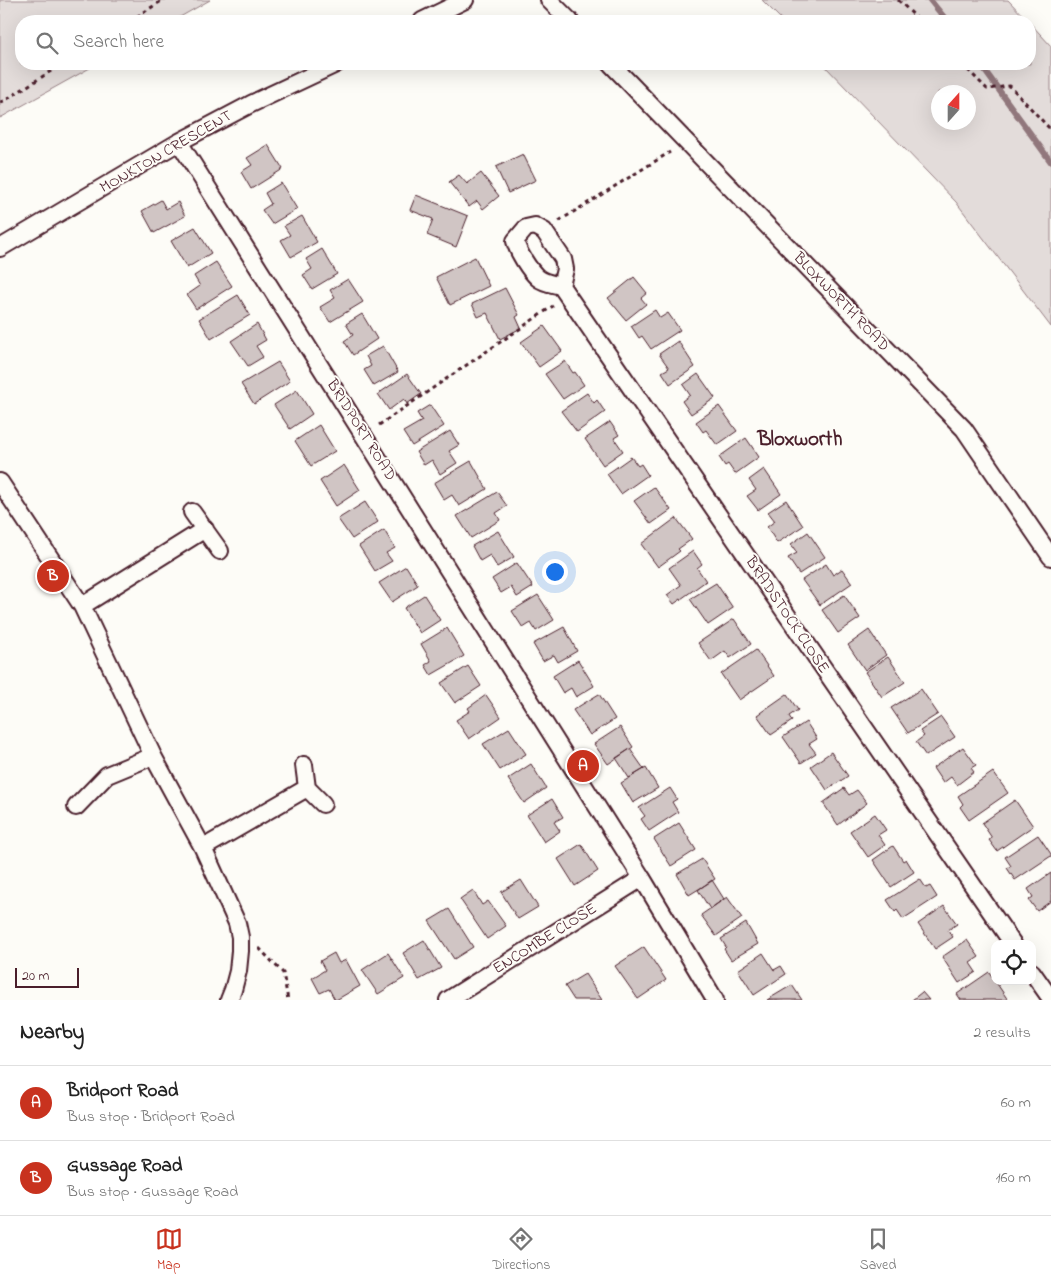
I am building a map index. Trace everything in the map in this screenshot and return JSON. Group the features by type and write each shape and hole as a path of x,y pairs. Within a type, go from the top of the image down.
{"street":[{"path":"434,15 465,0"},
{"path":"549,0 564,15"},
{"name":"MONKTON CRESCENT","path":"0,248 179,142 251,104 323,70"},
{"name":"BLOXWORTH ROAD","path":"617,70 964,429 1051,557"},
{"name":"BRIDPORT ROAD","path":"179,142 642,878 715,1000"},
{"path":"535,226 544,231 563,259 565,291 539,278 518,250 515,241 526,228 535,226"},
{"name":"BRADSTOCK CLOSE","path":"565,291 1010,940"},
{"path":"0,482 82,606 153,756 203,848 237,923 240,951 238,970 229,1000"},
{"path":"192,512 220,551"},
{"path":"82,606 205,529"},
{"path":"76,807 107,775 153,756"},
{"path":"304,765 307,788 323,804"},
{"path":"203,848 307,788"},
{"name":"ENCOMBE CLOSE","path":"448,1000 642,878"},
{"path":"1036,978 1051,999"}],"path":[{"path":"139,15 163,0"},
{"path":"898,0 914,15"},
{"path":"0,102 53,70"},
{"path":"968,70 987,89 1010,86 1051,130"},
{"path":"544,231 686,141"},
{"path":"364,436 565,291"},
{"path":"237,923 283,974 288,1000"}],"shaded area":[{"path":"0,0 210,0 184,15 15,15 15,70 86,70 0,118"},
{"path":"762,0 1008,0 1022,15 777,15"},
{"path":"1036,30 1051,46 1051,327 956,202 829,70 1036,70"}],"building":[{"path":"268,145 283,169 251,189 241,172 252,165 247,158"},
{"path":"523,154 536,180 508,193 496,167"},
{"path":"481,173 499,196 483,209 477,201 469,207 449,182 459,175 467,184"},
{"path":"281,183 297,209 272,224 262,210 271,204 265,193"},
{"path":"416,195 468,216 456,247 427,235 433,219 410,210"},
{"path":"161,200 166,209 178,202 185,216 154,233 142,211"},
{"path":"302,216 317,242 291,257 281,240 290,235 284,226"},
{"path":"195,227 211,253 187,268 171,241"},
{"path":"322,249 337,274 312,289 303,275 312,269 306,259"},
{"path":"475,257 489,286 450,305 436,277"},
{"path":"216,262 232,286 196,309 187,295 200,286 194,276"},
{"path":"634,277 647,293 641,298 646,304 626,320 608,298"},
{"path":"348,279 363,302 330,322 320,307 335,298 330,290"},
{"path":"505,288 519,315 516,317 521,328 500,339 487,313 478,317 472,304"},
{"path":"238,295 250,315 211,339 199,319"},
{"path":"655,310 660,318 668,313 680,330 651,349 642,336 639,338 631,326"},
{"path":"362,314 377,339 353,355 344,341 353,335 346,324"},
{"path":"257,324 266,340 256,346 263,357 248,366 231,341"},
{"path":"544,326 562,351 539,367 521,342"},
{"path":"678,341 695,367 670,384 662,372 669,368 659,354"},
{"path":"383,346 398,372 374,386 364,370 371,366 366,356"},
{"path":"565,361 584,385 563,399 545,374"},
{"path":"278,362 290,381 254,404 241,384"},
{"path":"407,374 421,394 407,404 404,399 389,410 378,394"},
{"path":"698,374 715,398 691,414 682,401 690,395 683,385"},
{"path":"297,390 312,414 290,429 274,405"},
{"path":"587,393 594,403 597,400 605,412 577,432 561,411"},
{"path":"430,405 444,426 412,446 403,432 422,421 417,413"},
{"path":"719,406 737,431 717,445 706,430 703,432 696,422"},
{"path":"610,422 619,435 614,438 623,451 603,465 585,439"},
{"path":"319,425 335,451 311,466 295,441"},
{"path":"450,431 459,445 449,451 457,463 440,474 432,460 424,465 416,452"},
{"path":"746,438 759,457 735,474 728,464 725,466 719,457"},
{"path":"631,457 638,466 641,464 648,475 621,494 607,474"},
{"path":"471,461 487,489 459,506 452,495 444,500 434,483"},
{"path":"344,465 360,490 336,506 320,481"},
{"path":"764,469 781,494 758,510 747,496 756,490 749,480"},
{"path":"654,487 671,510 651,524 634,501"},
{"path":"497,492 507,506 496,513 500,520 471,538 457,516"},
{"path":"786,500 803,526 777,543 767,527 775,521 768,512"},
{"path":"365,502 378,522 352,539 338,519"},
{"path":"676,518 692,539 678,549 680,551 658,567 641,544"},
{"path":"384,530 395,548 386,553 392,561 375,571 359,546"},
{"path":"498,531 514,557 497,567 490,555 480,561 472,546"},
{"path":"808,532 825,557 799,574 788,558 797,553 791,544"},
{"path":"693,551 702,564 697,568 706,581 674,604 667,595 681,585 669,568"},
{"path":"517,563 533,587 517,597 511,587 501,593 492,579"},
{"path":"826,564 833,575 842,569 852,583 820,605 802,580"},
{"path":"406,566 418,585 392,602 379,583"},
{"path":"716,583 733,608 708,625 690,599"},
{"path":"424,595 440,620 420,633 404,608"},
{"path":"538,595 554,620 536,631 531,623 523,628 512,611"},
{"path":"844,595 860,618 838,633 822,610"},
{"path":"734,619 751,644 730,658 725,651 711,661 698,643"},
{"path":"564,627 577,651 558,662 554,655 543,661 533,644"},
{"path":"447,628 464,656 431,675 425,665 431,661 421,644"},
{"path":"869,630 886,655 865,670 848,645"},
{"path":"756,650 774,676 739,700 721,674"},
{"path":"888,657 905,682 882,697 865,672"},
{"path":"578,660 594,686 576,697 571,688 563,693 553,676"},
{"path":"468,666 481,686 455,703 441,683"},
{"path":"921,689 938,714 908,733 891,708"},
{"path":"599,694 615,719 590,735 573,710"},
{"path":"787,694 798,710 789,716 792,721 771,735 757,715"},
{"path":"486,695 501,717 469,739 456,720 470,711 468,708"},
{"path":"941,717 955,737 926,756 916,742 924,736 920,731"},
{"path":"806,722 817,739 809,744 816,753 801,763 783,737"},
{"path":"620,727 633,747 608,764 594,744"},
{"path":"509,728 526,754 500,770 483,744"},
{"path":"963,747 976,765 971,768 974,772 957,785 951,777 943,783 933,768"},
{"path":"630,749 644,769 629,778 616,758"},
{"path":"831,752 848,776 827,790 811,766"},
{"path":"531,764 546,788 524,803 508,779"},
{"path":"646,768 658,788 633,803 621,783"},
{"path":"993,772 1008,793 969,820 960,807 963,804 958,796"},
{"path":"670,788 677,799 672,802 678,812 649,831 641,819 645,816 639,808"},
{"path":"844,788 849,795 857,790 867,803 838,825 823,803"},
{"path":"552,799 563,817 554,822 560,831 544,842 527,815"},
{"path":"1015,800 1033,826 997,851 989,840 992,838 982,823"},
{"path":"875,814 886,830 878,835 885,845 868,857 850,831"},
{"path":"679,823 696,850 671,866 654,839"},
{"path":"1038,835 1051,856 1015,880 1007,868 1011,866 1005,857"},
{"path":"581,844 598,871 575,886 558,859"},
{"path":"893,846 903,861 906,859 914,872 891,887 873,860"},
{"path":"702,859 715,879 689,895 677,874"},
{"path":"1051,873 1051,901 1037,911 1029,900 1033,897 1028,889"},
{"path":"920,879 926,888 930,886 937,897 903,919 897,910 895,912 887,900"},
{"path":"521,880 538,907 518,919 501,892"},
{"path":"712,880 724,899 710,909 698,890"},
{"path":"473,890 482,905 488,901 506,926 487,939 460,899"},
{"path":"727,897 742,918 716,936 701,915"},
{"path":"944,906 957,924 948,930 953,937 935,949 918,924"},
{"path":"449,909 473,947 454,959 429,921"},
{"path":"746,923 758,944 731,960 724,949 726,947 721,939"},
{"path":"424,940 441,968 419,980 403,953"},
{"path":"967,940 979,957 970,963 976,972 959,983 942,957"},
{"path":"644,947 666,980 638,999 615,966"},
{"path":"334,953 339,963 346,960 360,986 336,1000 329,989 320,993 312,978 325,970 320,961"},
{"path":"388,953 404,978 378,994 362,970"},
{"path":"763,953 774,970 781,966 786,974 754,995 738,970"},
{"path":"989,972 991,975 991,985 998,985 1008,1000 961,1000 957,994"},
{"path":"585,974 602,1000 574,1000 565,986"},
{"path":"792,985 802,1000 767,1000"},
{"path":"922,992 929,1000 912,1000"}],"waterway":[{"path":"930,0 942,15"},
{"path":"984,70 1051,162"}],"place":[{"name":"Gussage Road","path":"53,576"},
{"name":"Bridport Road","path":"583,766"}],"district":[{"name":"Bloxworth","path":"800,440"}]}
